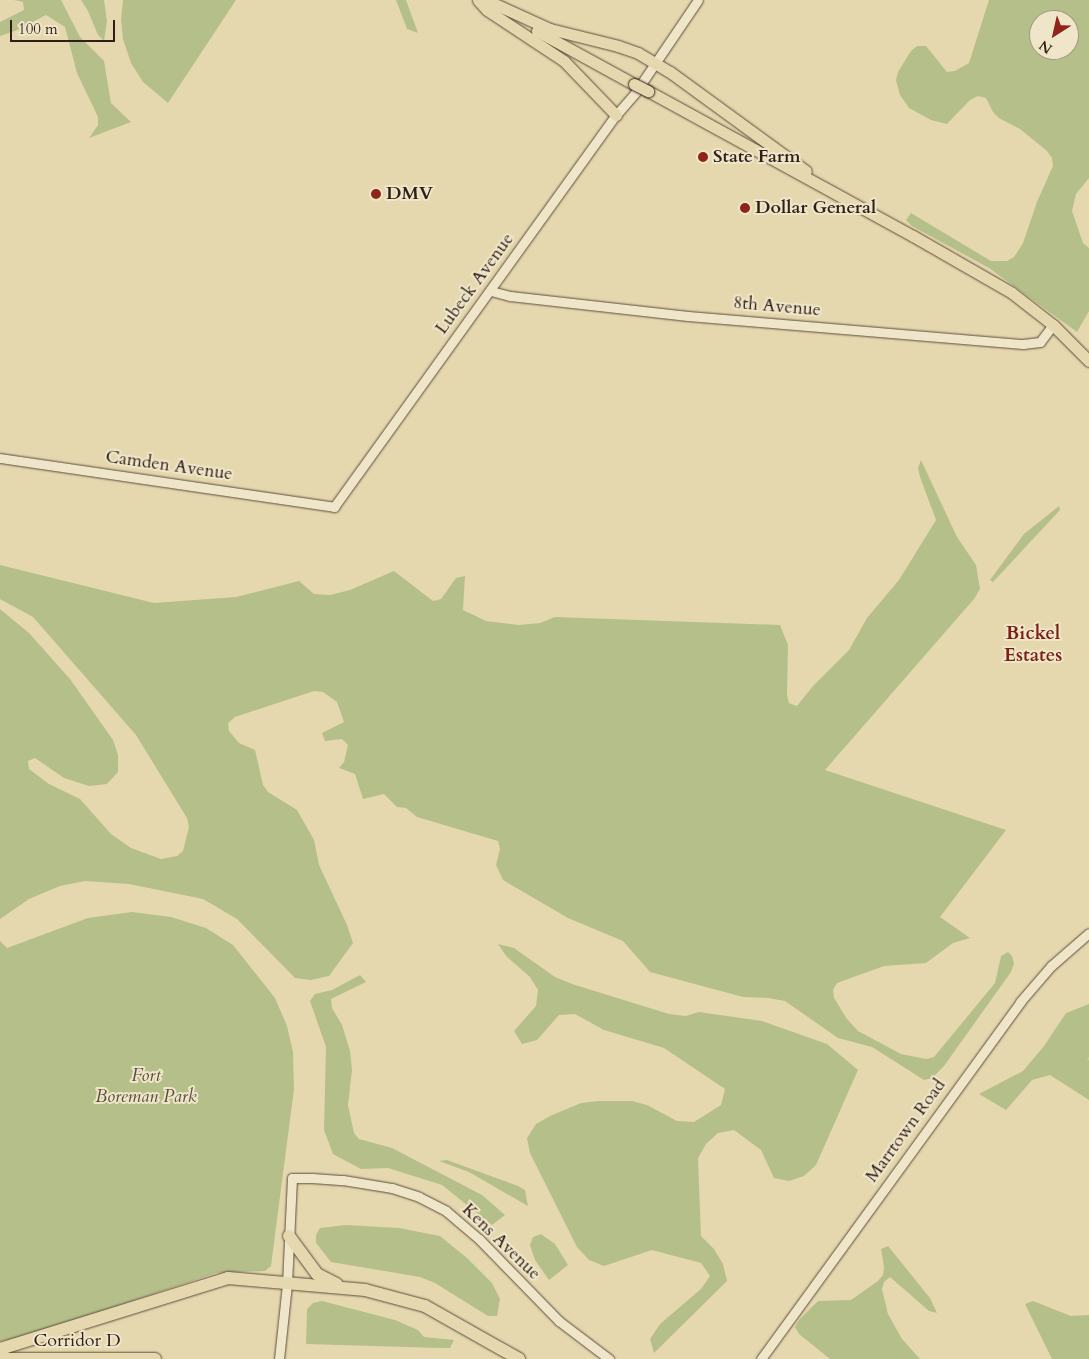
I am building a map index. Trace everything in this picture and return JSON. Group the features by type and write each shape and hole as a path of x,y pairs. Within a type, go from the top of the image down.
{"highway":[{"path":"290,1236 317,1274 346,1288"},
{"path":"0,1349 228,1278 365,1290 425,1306 519,1359"},
{"name":"Corridor D","path":"0,1359 155,1359"}],"main road":[{"path":"478,0 487,10 564,60 616,114"},
{"path":"482,0 635,89 648,91 987,278 1025,303 1053,325 1089,361"},
{"path":"486,0 550,30 618,46 638,53 655,62 834,194"}],"street":[{"name":"Lubeck Avenue","path":"334,508 698,0"},
{"name":"8th Avenue","path":"491,291 510,296 688,316 1023,344 1040,342 1053,325"},
{"name":"Camden Avenue","path":"0,458 334,508"},
{"name":"Marrtown Road","path":"761,1359 1020,1002 1051,966 1089,932"},
{"name":"Kens Avenue","path":"290,1236 292,1178 343,1180 392,1188 419,1197 446,1212 479,1239 559,1321 610,1359"},
{"path":"279,1359 290,1236"}],"green space":[{"path":"14,0 61,0 80,37 104,61 111,103 131,122 89,138 98,125 98,117 77,73 65,27 46,15 15,31 0,36 0,22 24,10 23,2"},
{"path":"81,0 104,0 107,21 104,41 98,35"},
{"path":"123,0 236,0 168,103 143,82 131,63 123,39 121,20"},
{"path":"396,0 406,0 418,33 407,29"},
{"path":"989,0 1089,0 1089,178 1076,194 1072,211 1083,243 1089,248 1089,311 1077,332 989,268 912,226 906,220 911,213 991,261 1007,261 1014,257 1023,243 1037,202 1053,166 1052,158 1047,151 1020,129 999,118 993,112 986,98 978,96 970,100 947,124 931,120 909,108 900,95 896,80 898,72 911,51 917,46 926,46 947,72 955,71 969,63"},
{"path":"921,460 957,537 976,565 980,589 974,599 825,770 1006,830 940,917 970,938 953,943 926,963 884,966 837,983 833,990 834,998 847,1019 858,1031 901,1054 926,1059 934,1057 995,983 1001,956 1008,952 1012,956 1014,964 1011,972 944,1066 932,1078 924,1080 872,1047 838,1038 785,1001 743,997 650,972 623,941 568,918 503,880 496,865 500,849 498,841 417,817 406,808 397,807 384,794 363,799 355,774 339,768 344,762 348,745 342,739 325,741 322,733 344,722 337,702 323,692 314,691 235,717 228,723 229,731 239,743 255,750 263,785 268,792 297,810 314,840 319,865 347,925 353,943 329,976 311,980 295,978 237,919 203,899 129,884 85,881 60,886 29,899 0,919 0,609 29,633 70,679 113,740 118,755 118,772 107,784 89,786 64,778 35,758 28,761 29,769 49,784 80,799 111,834 131,848 161,859 177,856 183,851 189,827 187,818 136,735 33,617 0,599 0,565 154,603 236,597 299,581 314,594 330,595 350,590 394,571 433,601 441,599 456,578 465,576 463,610 486,621 519,625 540,623 555,617 780,625 788,645 787,695 789,703 797,706 813,686 849,650 867,618 899,580 936,520 920,477 918,468"},
{"path":"1059,506 1060,510 993,582 990,580 1024,534"},
{"name":"Fort Boreman Park","path":"132,912 171,917 206,928 233,945 275,998 287,1026 293,1052 294,1089 271,1266 265,1271 216,1273 21,1338 0,1341 0,941 7,948 88,918"},
{"path":"498,944 514,948 555,977 572,984 669,1014 686,1016 699,1012 762,1021 827,1044 858,1070 816,1165 804,1176 789,1181 774,1178 761,1150 734,1130 718,1133 706,1144 698,1158 701,1236 714,1249 723,1264 727,1281 654,1353 650,1339 660,1324 701,1289 710,1276 701,1263 652,1250 604,1266 589,1260 577,1247 530,1153 527,1138 536,1124 550,1116 581,1103 598,1101 632,1101 647,1105 677,1121 694,1122 721,1105 725,1089 664,1048 604,1030 575,1014 559,1015 537,1040 522,1044 514,1031 536,1006 538,990 530,977 507,957"},
{"path":"360,975 366,982 331,999 332,1008 342,1025 350,1051 352,1070 348,1105 354,1133 359,1139 392,1148 482,1195 505,1215 492,1225 442,1185 388,1168 361,1169 333,1154 324,1130 326,1047 310,1001 315,994 332,990"},
{"path":"1089,1004 1089,1057 1087,1061 1089,1059 1089,1100 1050,1075 1032,1080 1006,1110 979,1094 1023,1071 1044,1046 1066,1013"},
{"path":"447,1160 518,1186 525,1190 528,1206 469,1172 439,1161"},
{"path":"346,1225 399,1228 440,1236 467,1258 492,1283 500,1299 497,1316 488,1316 435,1283 420,1277 331,1262 316,1243 316,1235 320,1228"},
{"path":"541,1234 555,1244 568,1265 549,1280 535,1260 530,1245 533,1237"},
{"path":"888,1246 930,1298 937,1313 929,1311 890,1277 884,1282 882,1289 888,1314 902,1339 920,1359 830,1359 799,1334 795,1327 799,1320 818,1301 851,1300 878,1281 883,1275 884,1267 881,1249"},
{"path":"322,1301 395,1320 418,1330 424,1337 454,1340 450,1348 306,1344 307,1309 313,1303"},
{"path":"1033,1301 1071,1316 1089,1315 1089,1359 1052,1359 1025,1304"}],"place":[{"name":"State Farm","path":"703,157"},
{"name":"DMV","path":"376,194"},
{"name":"Dollar General","path":"745,208"}],"district":[{"name":"Bickel Estates","path":"1033,645"}]}
